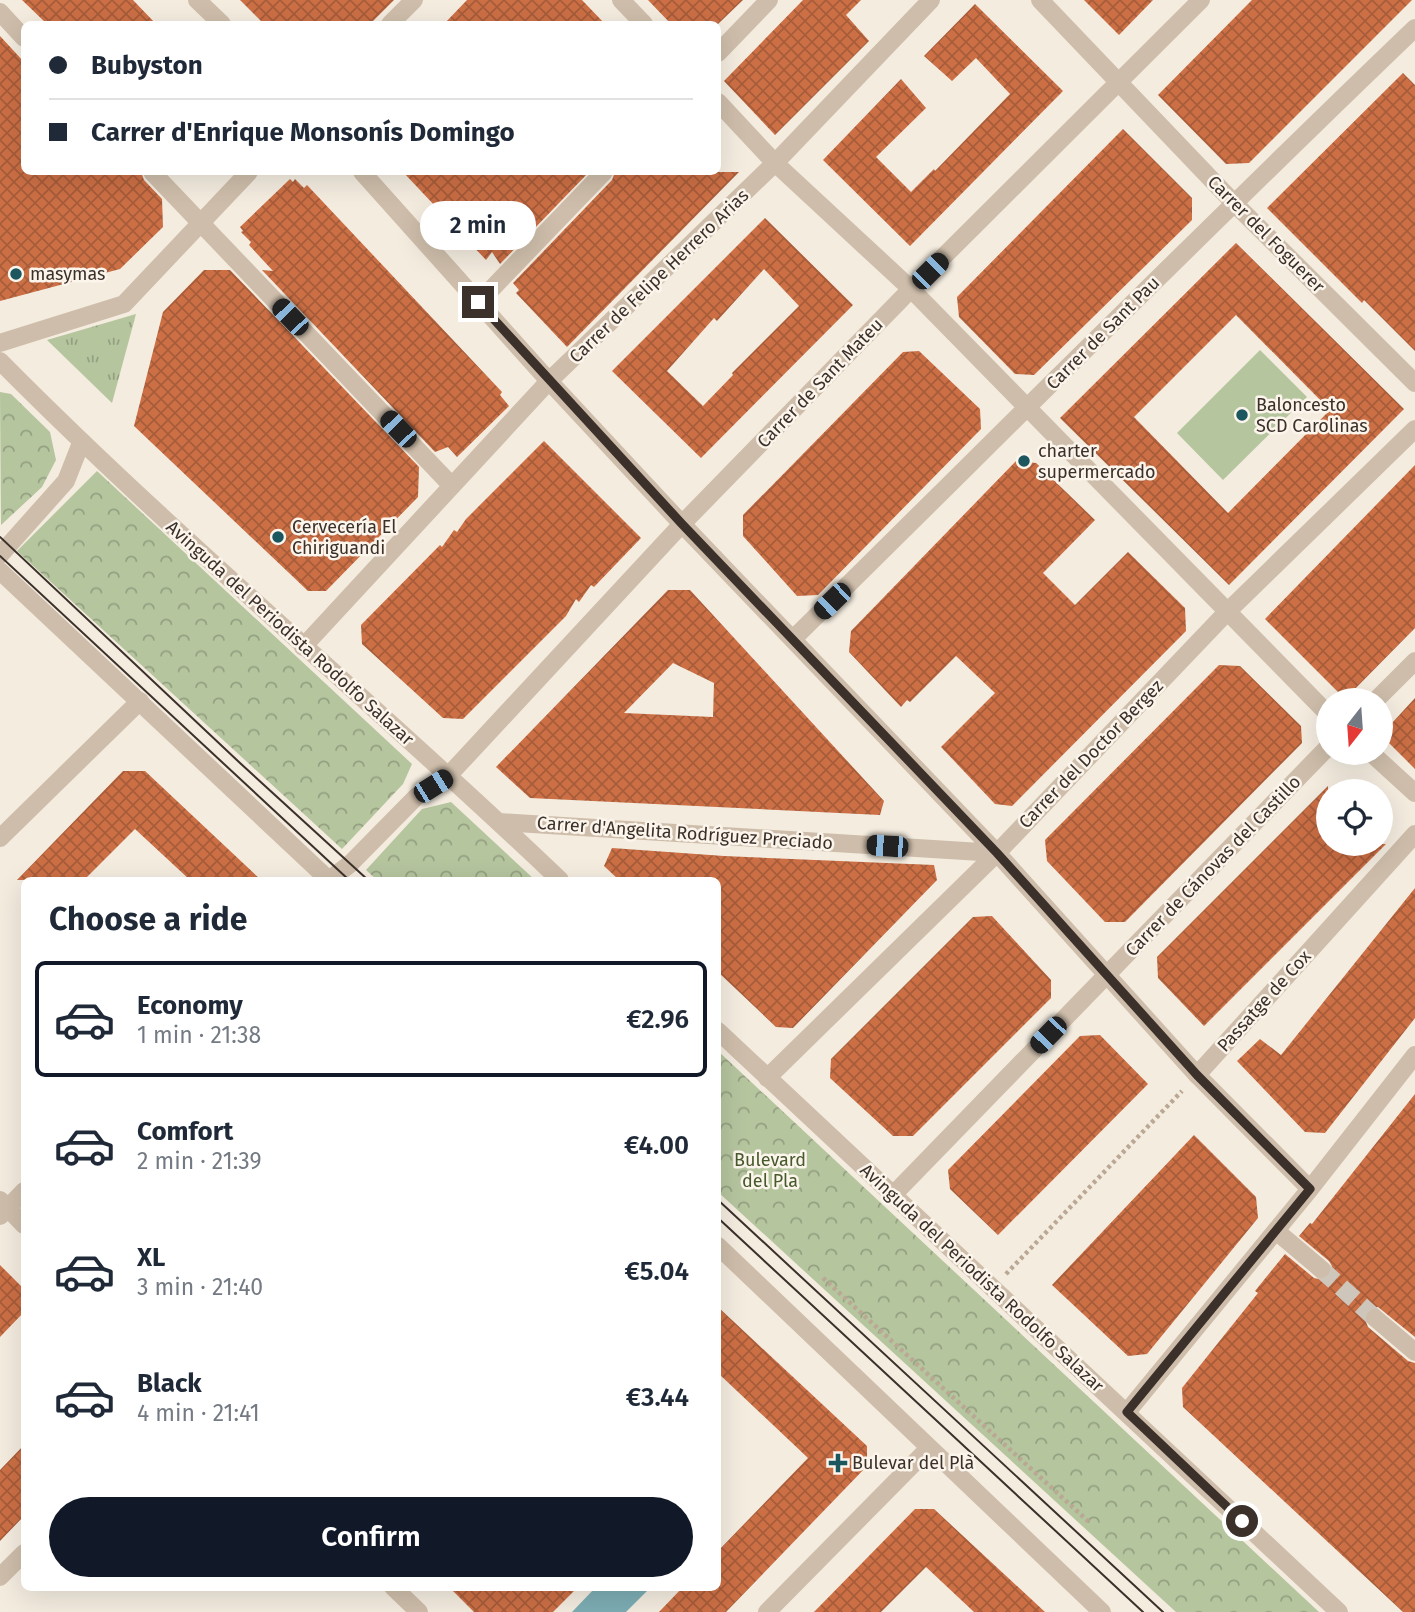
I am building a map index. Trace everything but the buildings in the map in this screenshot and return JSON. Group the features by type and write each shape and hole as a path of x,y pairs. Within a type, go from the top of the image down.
{"street":[{"path":"197,0 219,21"},
{"path":"393,21 414,0"},
{"path":"621,0 641,21"},
{"path":"721,50 769,0"},
{"name":"Carrer de Felipe Herrero Arias","path":"303,646 549,382 775,163 932,0"},
{"name":"Carrer del Foguerer","path":"1040,0 1233,202 1415,383"},
{"name":"Carrer de Sant Mateu","path":"333,877 350,864 417,796 449,775 682,524 911,289 1201,0"},
{"path":"0,12 21,35"},
{"name":"Carrer de Sant Pau","path":"793,639 1233,202 1415,28"},
{"path":"721,105 775,163 911,289 1316,701"},
{"path":"155,175 452,486"},
{"path":"0,343 124,304 246,175"},
{"path":"365,175 549,382 997,853 1197,1075 1310,1189"},
{"path":"478,302 601,175"},
{"name":"Avinguda del Periodista Rodolfo Salazar","path":"0,361 81,443 449,775 557,877"},
{"name":"Carrer del Doctor Bergez","path":"767,1079 997,853 1227,612 1415,429"},
{"path":"0,555 66,481 81,443"},
{"path":"0,571 326,877"},
{"path":"1388,688 1415,661"},
{"path":"0,838 140,701"},
{"name":"Carrer de Cánovas del Castillo","path":"892,1196 1316,759"},
{"path":"1384,765 1415,793"},
{"name":"Carrer d'Angelita Rodríguez Preciado","path":"499,822 997,853"},
{"name":"Passatge de Cox","path":"1197,1075 1415,834"},
{"name":"Avinguda del Periodista Rodolfo Salazar","path":"721,1034 1339,1612"},
{"path":"1127,1412 1310,1189 1415,1055"},
{"path":"21,1193 3,1208 21,1223"},
{"path":"1276,1231 1321,1269"},
{"path":"721,1249 1102,1612"},
{"path":"1375,1318 1415,1352"},
{"path":"767,1612 929,1448"},
{"path":"0,1577 21,1556"},
{"path":"397,1591 419,1612"}],"path":[{"path":"993,1287 1197,1075"},
{"path":"823,1278 1089,1522"}],"green space":[{"path":"136,314 112,403 47,340"},
{"name":"Baloncesto SCD Carolinas","path":"1260,350 1307,397 1223,480 1177,433"},
{"path":"0,392 11,394 50,432 56,460 42,487 1,525"},
{"path":"97,471 412,764 403,784 342,849 17,551"},
{"path":"451,802 532,877 374,877 366,870 422,809"},
{"name":"Bulevard del Pla","path":"721,1054 1319,1612 1176,1612 721,1195"}],"water":[{"path":"592,1591 647,1591 626,1612 572,1612"}],"tunnel":[{"path":"1321,1269 1375,1318"}],"tram line":[{"path":"0,537 365,877"},
{"path":"0,556 346,877"},
{"path":"721,1203 1163,1612"},
{"path":"721,1221 1143,1612"}],"place":[{"name":"masymas","path":"16,274"},
{"name":"Baloncesto SCD Carolinas","path":"1242,415"},
{"name":"charter supermercado","path":"1024,461"},
{"name":"Cervecería El Chiriguandi","path":"278,537"},
{"name":"Bulevar del Plà","path":"838,1463"}],"route":[{"path":"478,302 682,524 997,853 1197,1075 1310,1189 1127,1412 1242,1521"}]}
